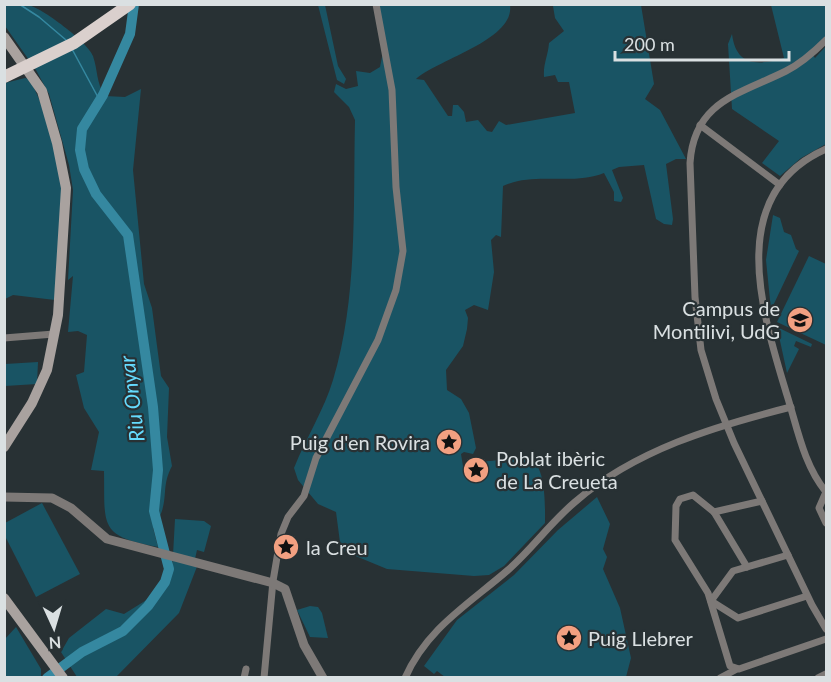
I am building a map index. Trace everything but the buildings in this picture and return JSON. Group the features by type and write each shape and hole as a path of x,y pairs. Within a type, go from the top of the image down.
{"highway":[{"path":"4,77 74,43 130,4"}],"main road":[{"path":"4,37 42,92 64,171 66,189 65,234 54,334 41,385 4,447"},
{"path":"4,598 63,678"}],"street":[{"path":"264,678 273,583 281,534 288,517 304,496 316,458 378,340 396,290 403,251 396,187 392,90 376,4"},
{"path":"826,40 807,58 787,70 725,99 700,125 691,149 690,163 697,326 708,374 727,426 807,596 826,629"},
{"path":"700,125 780,185"},
{"path":"826,149 803,163 780,185 773,198 760,238 758,279 763,314 807,460 826,492 819,508 826,523"},
{"path":"4,338 54,334"},
{"path":"405,678 411,663 459,607 507,570 553,521 585,493 636,460 701,434 791,407"},
{"path":"737,669 729,662 711,601 677,543 674,532 676,507 683,496 693,495 714,512 747,567"},
{"path":"4,497 52,498 71,508 106,539 273,583 287,590 299,634 323,678"},
{"path":"714,512 762,501"},
{"path":"711,601 729,574 788,555"},
{"path":"711,601 738,618 807,596"},
{"path":"720,678 737,669 826,639"},
{"path":"244,678 246,669"},
{"path":"818,678 826,674"}],"shaded area":[{"path":"22,4 34,7 83,43 93,56 105,96 125,97 141,89 133,170 144,284 152,308 161,376 169,388 167,437 172,466 166,482 162,510 153,528 158,547 138,543 115,533 109,526 104,505 104,471 91,470 99,432 84,408 76,375 84,372 87,335 78,331 68,332 73,276 68,280 73,190 69,165 49,94 36,70 5,26 4,5"},
{"path":"318,5 325,5 338,66 346,79 344,84 337,80"},
{"path":"376,5 510,5 508,17 501,29 473,48 416,79 424,80 448,116 452,116 453,105 458,105 464,112 466,122 478,120 487,131 492,132 499,121 506,125 575,113 569,82 558,82 555,75 544,77 549,43 564,31 555,18 553,6 641,5 654,84 645,99 660,110 686,159 676,159 666,164 672,225 664,224 656,219 644,165 619,167 612,170 623,198 621,202 614,201 614,192 604,173 592,177 528,179 503,186 501,237 496,235 491,240 494,272 488,310 474,305 465,310 468,318 467,329 463,346 446,370 447,390 461,399 469,413 476,448 473,454 464,452 461,454 463,466 474,462 523,457 531,459 537,464 541,473 545,523 504,566 489,575 474,576 387,569 341,550 336,512 318,504 298,480 294,468 333,380 347,316 353,251 355,120 349,107 334,92 336,84 346,89 358,86 356,71 370,73 380,67 384,47"},
{"path":"771,5 826,5 826,37 810,51 815,58 826,46 826,144 801,158 780,176 762,163 779,141 732,109 728,44 732,34 738,52 749,61 765,62 784,58"},
{"path":"29,79 41,104 61,181 62,220 55,300 13,295 5,299 5,83"},
{"path":"773,215 780,218 784,232 791,235 799,251 771,310 766,260"},
{"path":"809,256 826,264 826,345 777,322"},
{"path":"777,327 812,344 811,347 796,341 794,346 799,349 787,373"},
{"path":"38,362 37,384 5,386 5,364"},
{"path":"597,497 610,524 603,549 607,557 603,569 620,608 631,658 626,677 445,677 437,671 434,674 424,666 457,620 514,575 558,530"},
{"path":"42,503 80,574 36,597 5,536 5,523"},
{"path":"175,519 204,521 211,526 204,552 197,550 195,559 198,564 179,613 115,678 77,677 61,652 69,638 106,609 124,614 164,589 172,573"},
{"path":"310,606 318,607 322,613 328,638 310,637 297,610"},
{"path":"16,627 41,669 41,677 6,677 5,639"}],"waterway":[{"path":"19,4 39,17 66,40"},
{"name":"Riu Onyar","path":"47,678 82,652 123,631 148,606 165,582 169,569 154,511 158,470 153,407 128,235 96,194 84,169 80,150 82,129 103,95 130,34 134,4"},
{"path":"72,49 100,101"}],"place":[{"name":"Campus de Montilivi, UdG","path":"800,320"},
{"name":"Puig d'en Rovira","path":"449,442"},
{"name":"Poblat ibèric de La Creueta","path":"476,470"},
{"name":"la Creu","path":"286,547"},
{"name":"Puig Llebrer","path":"569,638"}]}
